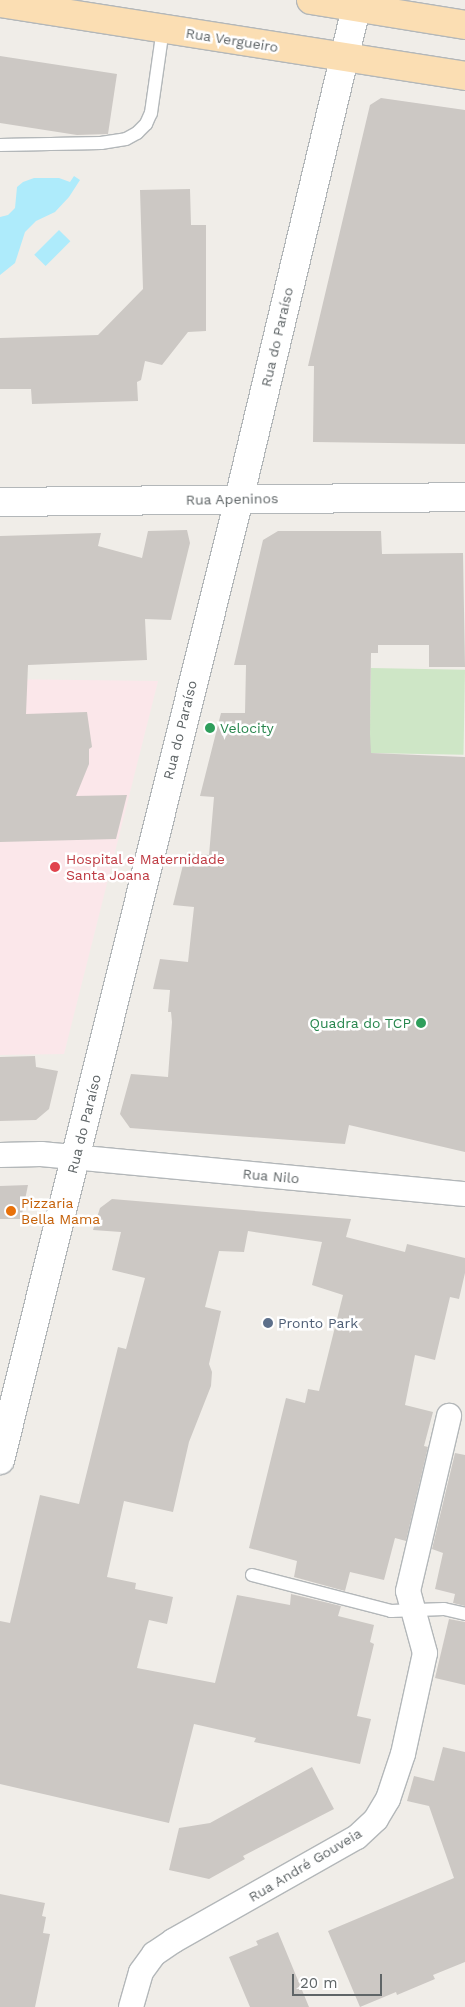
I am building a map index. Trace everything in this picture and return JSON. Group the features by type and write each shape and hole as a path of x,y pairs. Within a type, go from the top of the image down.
{"main road":[{"path":"311,0 358,4 465,25"},
{"name":"Rua Vergueiro","path":"0,3 465,76"}],"street":[{"name":"Rua do Paraíso","path":"0,1460 6,1414 76,1158 239,498 358,4"},
{"name":"Rua Apeninos","path":"0,502 465,497"},
{"name":"Rua Nilo","path":"0,1155 42,1154 465,1194"},
{"name":"Rua André Gouveia","path":"131,2007 141,1972 154,1954 173,1941 357,1837 376,1819 388,1799 403,1754 425,1654 408,1591 449,1416"}],"lane":[{"path":"0,145 101,143 126,139 137,133 146,124 151,113 163,29"},
{"path":"252,1575 391,1611 444,1609 465,1614"}],"shaded area":[{"name":"Hospital e Maternidade Santa Joana","path":"0,679 158,681 64,1054 0,1055"}],"green space":[{"path":"371,668 465,670 464,755 370,753"}],"water":[{"path":"74,176 80,180 69,197 55,212 36,221 25,232 15,263 0,275 0,217 8,215 15,208 17,187 23,182 34,178 59,178 70,182"},
{"path":"59,230 70,241 46,266 34,255"}],"building":[{"path":"0,56 117,74 108,134 77,135 0,123"},
{"path":"381,98 465,110 465,444 313,442 314,366 308,366 370,105"},
{"path":"190,189 191,225 206,225 206,331 188,332 162,365 145,361 141,380 137,382 138,401 32,404 31,389 0,389 0,338 98,335 143,289 140,190"},
{"path":"187,530 190,543 171,620 145,619 147,660 28,665 26,714 87,712 92,747 89,749 89,764 76,796 127,795 116,839 0,842 0,536 101,533 98,546 142,558 148,531"},
{"path":"278,531 381,531 382,554 463,553 465,667 429,667 429,645 378,645 378,653 371,653 370,734 371,753 465,757 465,1152 349,1125 345,1144 130,1128 120,1114 131,1074 168,1077 172,1022 171,1012 168,1012 170,990 153,989 160,959 188,962 194,907 173,905 186,853 209,855 214,797 200,796 221,713 245,713 246,665 234,665 263,540"},
{"path":"35,1056 36,1067 58,1071 49,1109 36,1120 0,1121 0,1057"},
{"name":"Pizzaria Bella Mama","path":"28,1185 21,1219 0,1219 0,1186"},
{"path":"112,1199 351,1219 346,1237 405,1252 407,1244 465,1258 465,1273 459,1299 450,1297 435,1360 415,1355 405,1405 433,1412 424,1446 428,1447 406,1541 395,1538 384,1580 350,1572 345,1591 294,1577 297,1561 249,1548 286,1398 305,1403 308,1389 319,1391 343,1295 312,1285 322,1242 248,1231 244,1252 219,1251 205,1307 221,1311 209,1364 212,1372 211,1386 189,1442 173,1512 124,1501 107,1577 136,1583 135,1589 173,1597 167,1624 149,1620 137,1668 215,1683 237,1595 290,1605 291,1594 341,1606 338,1616 374,1625 370,1642 374,1644 357,1716 371,1719 360,1764 254,1742 256,1738 194,1724 169,1823 0,1784 0,1621 10,1623 40,1495 79,1504 118,1347 126,1349 145,1278 112,1270 121,1232 93,1230 100,1208"},
{"path":"455,1453 465,1455 465,1606 453,1603 455,1594 435,1589 443,1553 432,1549"},
{"path":"449,1619 465,1622 465,1685 435,1678"},
{"path":"443,1747 465,1752 465,1962 433,1975 435,1979 397,1995 396,1992 360,2007 328,1931 454,1878 429,1806 407,1801 414,1776 434,1781"},
{"path":"312,1767 334,1809 243,1856 245,1859 209,1879 169,1870 179,1828 210,1823"},
{"path":"0,1894 45,1903 42,1916 46,1917 43,1933 50,1934 35,2007 0,2007"},
{"path":"278,1932 309,2007 250,2007 229,1957 258,1945 256,1941"}],"place":[{"name":"Velocity","path":"210,728"},
{"name":"Hospital e Maternidade Santa Joana","path":"55,867"},
{"name":"Quadra do TCP","path":"421,1023"},
{"name":"Pizzaria Bella Mama","path":"11,1211"},
{"name":"Pronto Park","path":"268,1323"}]}
